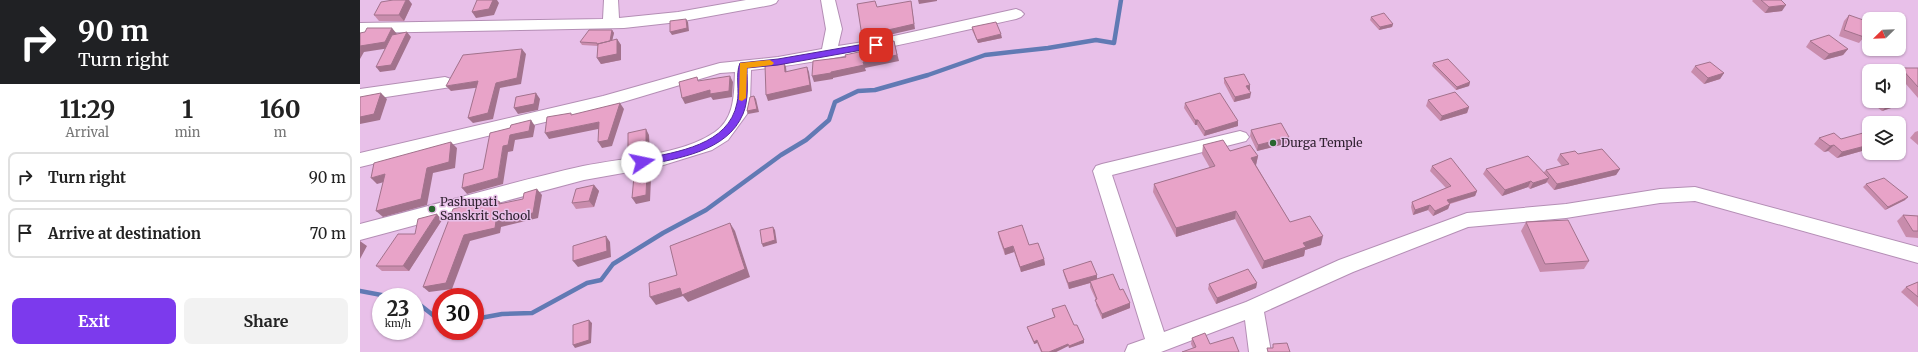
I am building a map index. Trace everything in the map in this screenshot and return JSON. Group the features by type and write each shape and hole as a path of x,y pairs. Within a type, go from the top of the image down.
{"street":[{"path":"606,24 611,19 611,0"},
{"path":"360,28 606,24 678,16 771,0"},
{"path":"828,0 834,29 829,52"},
{"path":"360,160 604,102 720,68 778,62 876,45 1016,14"},
{"path":"360,232 584,173 657,160 706,145 722,136 739,114 742,102 743,65"},
{"path":"360,95 445,83"},
{"path":"1157,344 1102,171 1240,137"},
{"path":"1136,352 1254,308 1346,266 1468,220 1566,211 1660,196 1695,194 1918,255"},
{"path":"1254,308 1260,352"}],"building":[{"path":"406,0 399,15 374,15 381,2"},
{"path":"477,0 493,0 489,9 472,12"},
{"path":"1761,0 1781,0 1786,5 1769,7"},
{"path":"875,1 877,7 911,1 914,24 862,36 857,4"},
{"path":"1384,13 1393,24 1380,27 1371,17"},
{"path":"1849,15 1862,20 1862,36 1844,30"},
{"path":"686,19 687,28 670,32 670,21"},
{"path":"996,22 1001,34 977,40 972,27"},
{"path":"367,28 392,28 385,42 360,46 360,33 365,32"},
{"path":"589,30 612,30 610,41 597,44 580,42"},
{"path":"407,32 391,65 376,67 392,35"},
{"path":"1829,35 1848,49 1829,54 1810,41"},
{"path":"617,39 617,54 597,58 598,44"},
{"path":"894,41 897,55 863,62 864,65 812,76 813,61 846,57 845,55 863,51 863,48"},
{"path":"522,49 517,78 496,83 488,113 468,118 478,81 446,86 463,55"},
{"path":"1448,59 1470,82 1457,87 1433,63"},
{"path":"784,62 785,72 807,67 810,85 766,95 765,65"},
{"path":"1710,62 1724,73 1708,78 1695,66"},
{"path":"1906,68 1918,68 1918,87 1906,74"},
{"path":"1244,74 1250,85 1246,86 1251,93 1235,97 1224,78"},
{"path":"730,76 729,91 710,94 710,90 682,98 679,82 697,77 698,81"},
{"path":"1455,92 1469,107 1442,116 1428,100"},
{"path":"381,93 374,114 360,117 360,97"},
{"path":"536,93 534,104 514,108 516,97"},
{"path":"1220,93 1238,121 1205,131 1198,120 1195,120 1185,103"},
{"path":"754,96 757,109 747,111 750,97"},
{"path":"620,103 608,140 598,142 599,122 545,133 547,117 571,113 571,115"},
{"path":"531,120 529,131 510,135 508,145 503,146 498,178 462,188 464,174 483,169 490,133 510,128 511,125"},
{"path":"1281,123 1289,137 1258,145 1251,130"},
{"path":"646,129 646,147 628,150 628,133"},
{"path":"1834,133 1841,139 1862,133 1862,147 1842,152 1834,145 1830,146 1819,138"},
{"path":"1223,140 1230,151 1250,145 1258,156 1251,158 1290,222 1310,216 1323,236 1303,243 1306,247 1264,261 1236,211 1176,228 1154,184 1215,166 1203,145"},
{"path":"451,142 449,162 427,168 421,199 376,211 385,174 371,178 374,163"},
{"path":"1602,149 1620,169 1557,184 1546,170 1569,164 1560,154 1575,151 1578,154"},
{"path":"1528,156 1549,178 1533,183 1531,181 1505,190 1486,169"},
{"path":"1451,158 1477,191 1447,200 1450,204 1435,211 1430,205 1415,210 1412,202 1451,186 1432,166"},
{"path":"647,173 646,195 632,198 634,176"},
{"path":"1884,178 1908,197 1888,207 1866,184"},
{"path":"594,185 589,201 572,203 576,189"},
{"path":"537,189 533,213 496,221 495,228 464,235 446,283 423,287 453,209 495,198 495,202 499,201 499,204 523,199 524,193"},
{"path":"437,214 403,266 376,266 398,234 415,234 418,219"},
{"path":"1903,215 1918,216 1918,231 1913,231"},
{"path":"1568,220 1589,261 1545,264 1526,222"},
{"path":"730,223 745,269 682,295 680,288 650,297 649,283 677,275 670,246"},
{"path":"1022,225 1029,245 1038,243 1044,259 1020,267 1013,246 1004,249 998,232"},
{"path":"773,227 775,240 762,244 760,230"},
{"path":"606,236 607,251 573,261 573,246"},
{"path":"1091,261 1097,275 1068,283 1063,270"},
{"path":"1248,269 1257,283 1217,298 1209,284"},
{"path":"1113,274 1120,290 1123,289 1130,303 1102,314 1095,300 1097,299 1090,281"},
{"path":"1918,282 1918,297 1906,287"},
{"path":"1065,305 1074,325 1077,325 1084,340 1069,346 1068,344 1049,352 1042,352 1037,340 1034,342 1027,327 1055,317 1052,309"},
{"path":"589,320 589,340 573,345 573,325"},
{"path":"1205,333 1210,344 1233,337 1239,352 1182,352 1196,347 1192,338"},
{"path":"1287,343 1290,352 1268,352 1267,348 1273,348 1273,344"}],"waterway":[{"path":"484,317 502,314 532,313 587,283 601,280 613,264 663,233 706,210 781,155 806,140 829,120 835,102 858,91 875,90 928,75 985,55 1048,48 1096,40 1114,43 1121,0"},
{"path":"360,291 372,293"},
{"path":"424,308 432,314"}],"slow traffic":[{"path":"742,98 743,65 770,63"}],"place":[{"name":"Durga Temple","path":"1273,143"},
{"name":"Pashupati Sanskrit School","path":"432,209"}],"route":[{"path":"642,162 657,160 706,145 722,136 733,124 739,114 742,102 743,65 778,62 876,45"}]}
